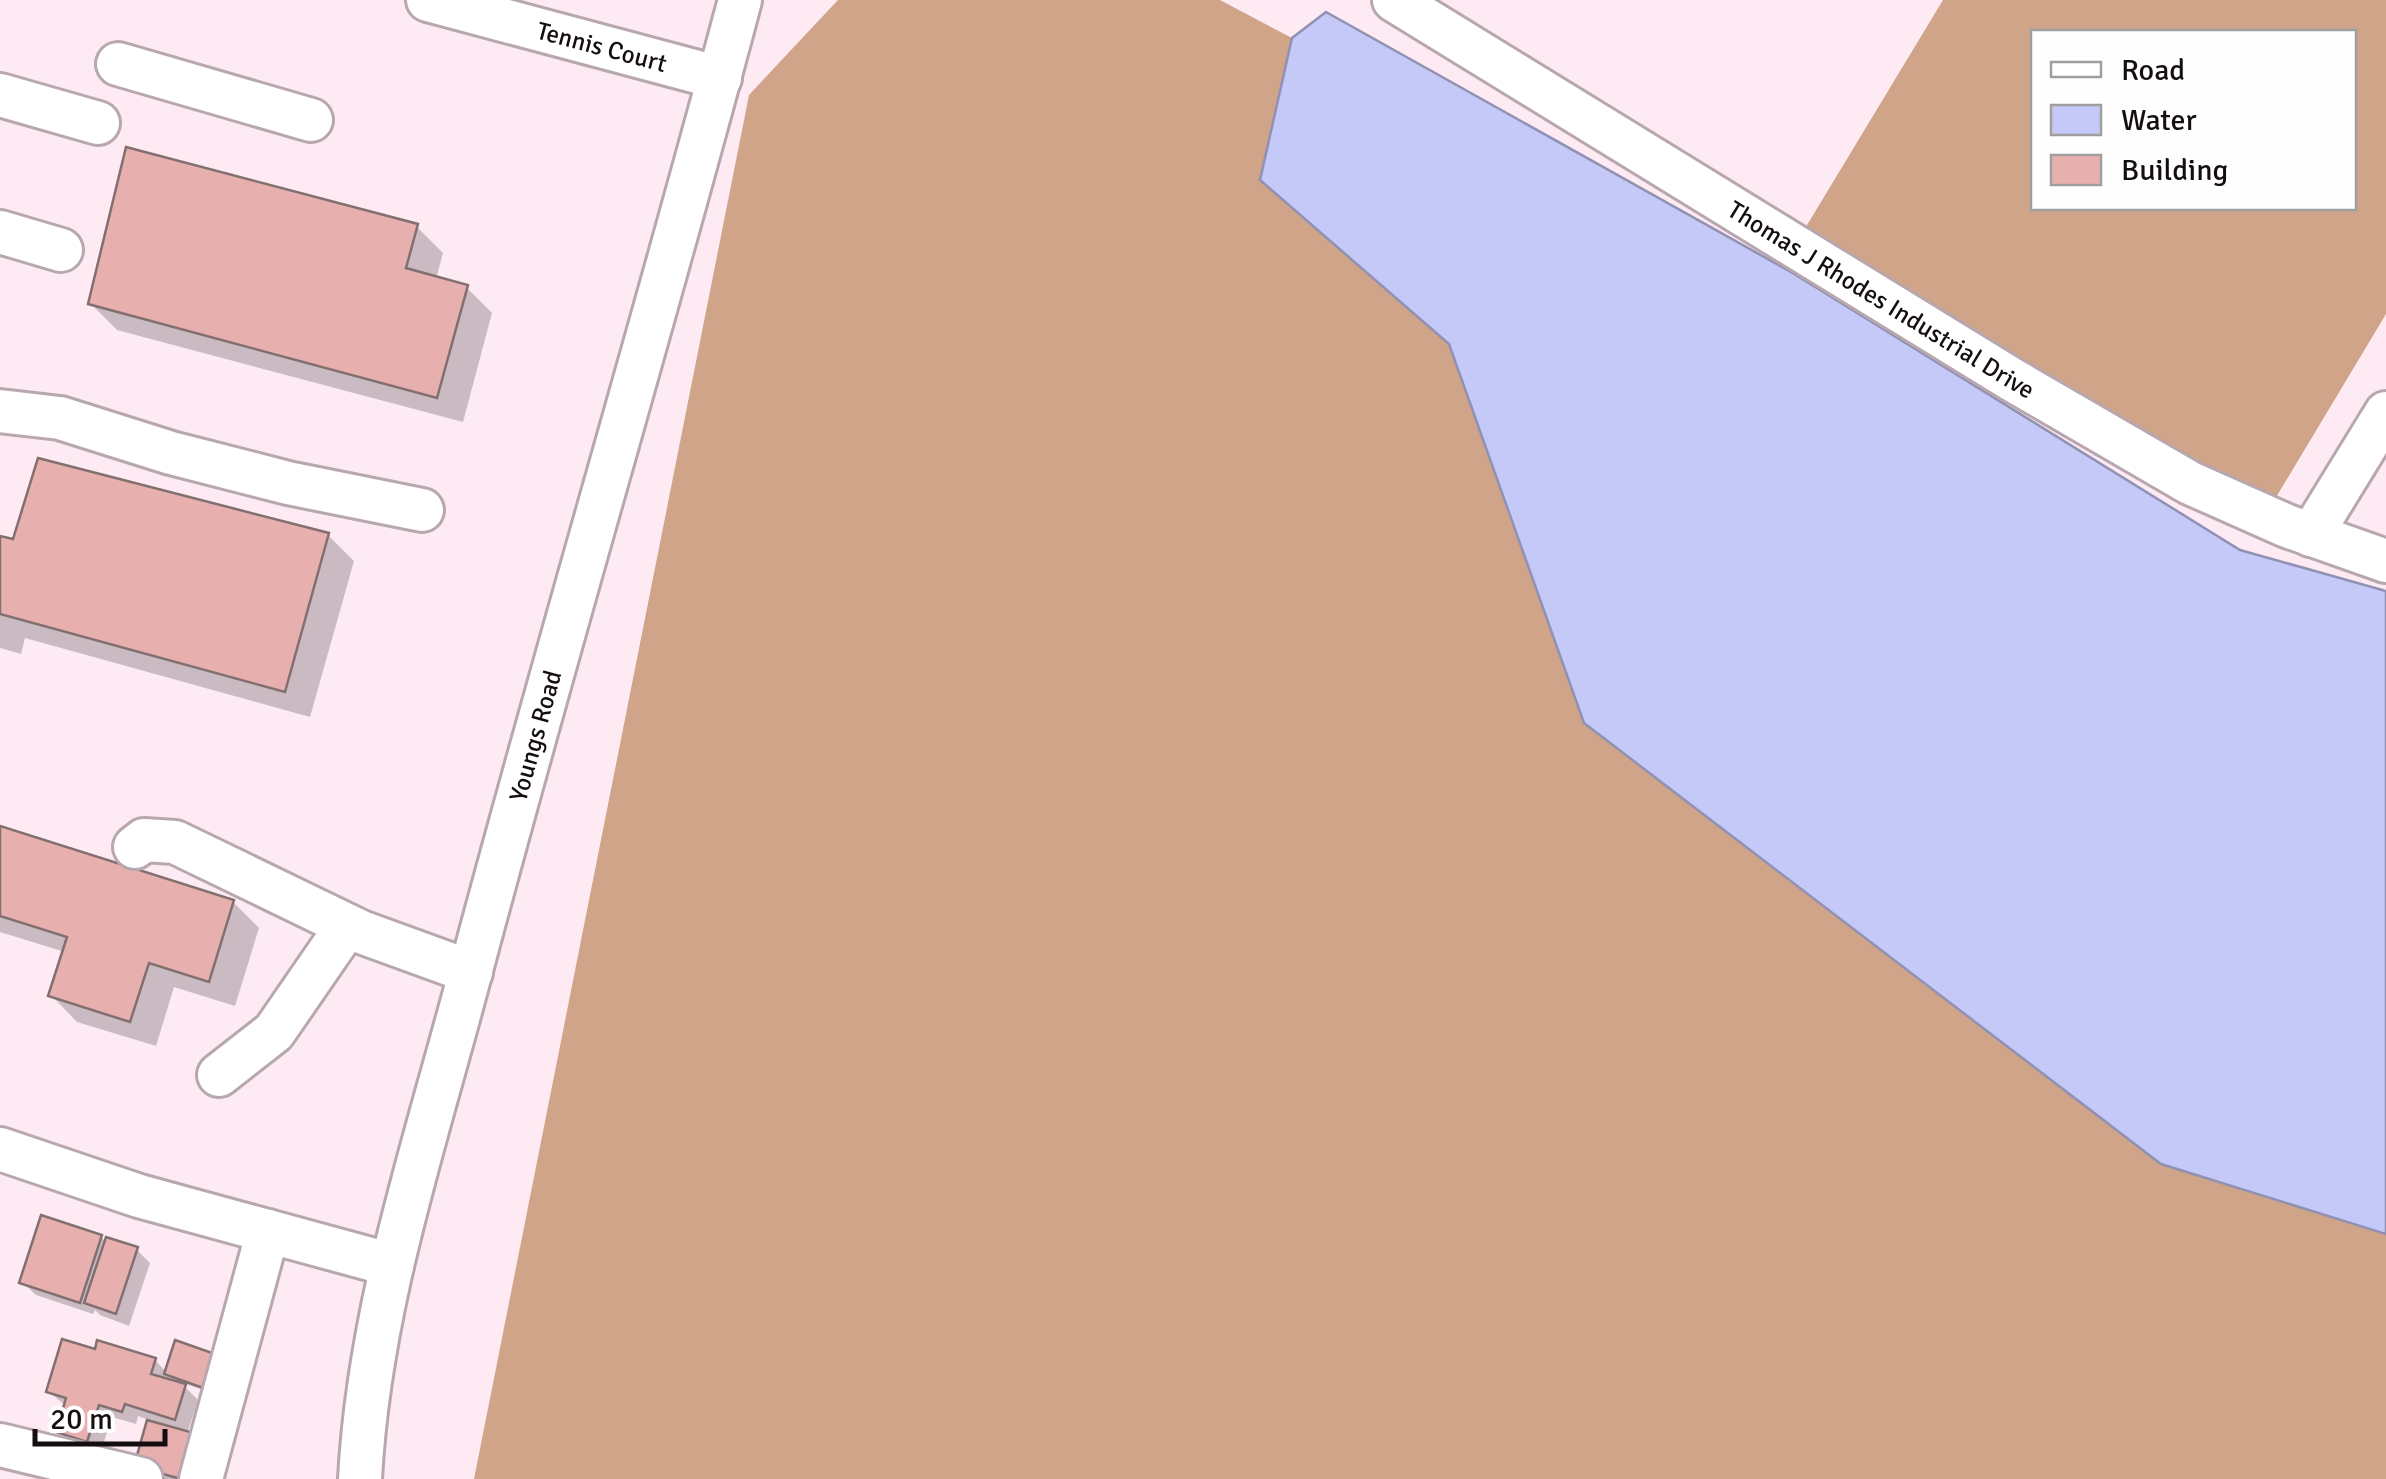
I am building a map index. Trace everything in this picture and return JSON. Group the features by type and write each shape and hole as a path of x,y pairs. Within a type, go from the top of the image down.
{"street":[{"name":"Tennis Court","path":"428,0 720,78"},
{"name":"Youngs Road","path":"360,1479 364,1410 378,1320 392,1265 740,0"},
{"name":"Thomas J Rhodes Industrial Drive","path":"1394,0 2190,483 2311,535 2386,561"},
{"path":"118,64 311,120"},
{"path":"0,95 98,124"},
{"path":"0,232 61,250"},
{"path":"0,411 60,418 288,484 422,510"},
{"path":"2311,535 2386,413"},
{"path":"135,846 144,840 175,842 347,926 470,972"},
{"path":"219,1075 274,1032 347,926"},
{"path":"0,1149 139,1196 392,1265"},
{"path":"201,1479 268,1231"},
{"path":"0,1445 140,1479"}],"shaded area":[{"path":"838,0 1220,0 1292,38 1260,180 1449,344 1584,723 2161,1164 2386,1234 2386,1479 474,1479 749,95"},
{"path":"1943,0 2386,0 2386,314 2269,509 1801,235"}],"water":[{"path":"1326,12 1791,272 2240,550 2386,591 2386,1234 2161,1164 1584,723 1449,344 1260,180 1292,38"}],"building":[{"path":"126,147 418,224 406,268 468,285 437,398 88,304"},
{"path":"38,458 329,533 285,692 0,614 0,536 13,539"},
{"path":"0,826 234,900 209,982 149,963 130,1022 48,996 67,937 0,916"},
{"path":"41,1215 102,1235 80,1303 19,1283"},
{"path":"106,1237 138,1247 116,1314 84,1303"},
{"path":"62,1339 95,1349 97,1340 156,1358 151,1374 186,1384 175,1420 125,1404 122,1412 99,1405 87,1442 56,1432 66,1398 46,1392"},
{"path":"175,1340 215,1354 203,1388 164,1374"},
{"path":"147,1420 194,1433 181,1479 134,1466"}]}
